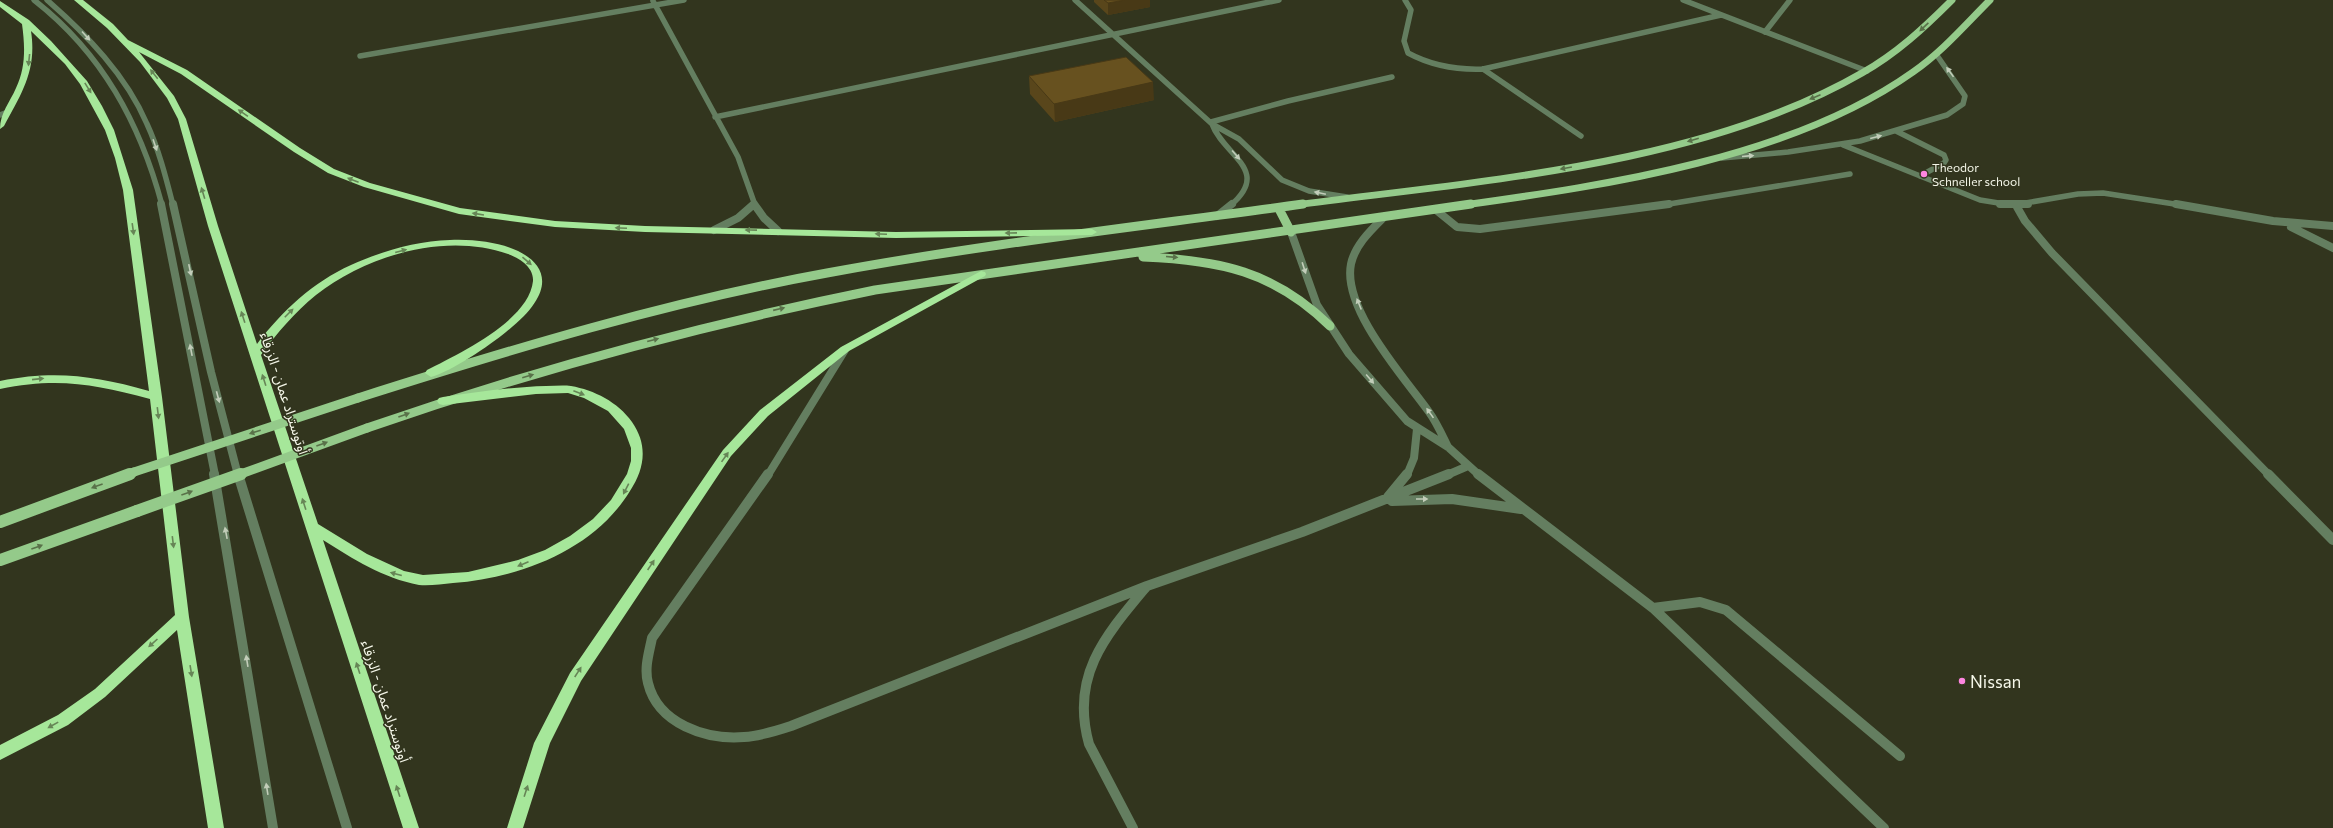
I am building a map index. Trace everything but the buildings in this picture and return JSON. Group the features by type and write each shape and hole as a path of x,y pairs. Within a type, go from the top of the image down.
{"highway":[{"name":"أوتوستراد عمان - الزرقاء","path":"78,0 127,42 158,79 182,119 213,226 411,828"},
{"path":"0,3 57,48 84,83 106,121 115,142 128,190 156,397 182,617 216,828"},
{"path":"0,126 4,114 24,82 30,59 26,22"},
{"path":"127,42 184,72 297,150 331,171 367,185 459,211 517,220 598,227 896,234 1092,232"},
{"path":"256,354 277,325 302,300 336,277 377,258 435,245 462,243 487,244 508,249 525,258 535,268 538,282 531,300 517,319 465,355 431,373"},
{"path":"515,828 542,743 575,677 723,459 764,413 845,349 981,274"},
{"path":"0,385 44,378 70,378 93,380 156,397"},
{"path":"311,526 380,569 418,580 464,579 512,568 559,549 597,523 624,495 638,466 638,440 625,419 602,402 571,390 524,390 443,401"},
{"path":"0,753 63,720 100,693 182,617"}],"main road":[{"path":"0,522 134,472 431,373 627,317 761,286 884,262 1092,232 1279,209 1536,173 1607,160 1732,129 1784,110 1829,91 1867,71 1904,46 1952,0"},
{"path":"0,560 443,401 712,324 867,291 1105,256 1291,232 1436,210 1576,188 1638,176 1709,159 1770,141 1823,120 1869,99 1906,77 1936,54 1990,0"},
{"path":"1279,209 1291,232"},
{"path":"1105,256 1191,259 1249,272 1266,278 1291,292 1306,302 1330,326"}],"street":[{"path":"34,0 70,30 87,48 114,88 137,131 155,182 195,369 233,572 274,828"},
{"path":"48,0 76,26 113,69 145,118 156,148 177,216 211,372 263,560 347,828"},
{"path":"360,56 653,2 684,0"},
{"path":"1075,0 1212,123 1236,136 1258,155 1274,173 1289,183 1321,194 1359,197"},
{"path":"715,117 1114,36 1279,0"},
{"path":"1405,0 1410,10 1404,41 1408,53 1424,62 1446,68 1483,69 1721,15"},
{"path":"1683,0 1867,71"},
{"path":"1764,32 1790,0"},
{"path":"653,2 738,157 754,204 764,218 778,231"},
{"path":"1709,159 1843,145 1896,131 1947,115 1963,104 1965,96 1961,88 1936,54"},
{"path":"1483,69 1581,136"},
{"path":"1212,123 1288,101 1392,77"},
{"path":"1212,123 1215,133 1239,158 1248,179 1245,192 1240,199 1216,217"},
{"path":"1896,131 1944,155 1946,160 1944,162 1920,176"},
{"path":"1843,145 1985,201 2017,207 2076,194 2109,193 2285,224 2333,226"},
{"path":"1436,210 1456,227 1480,229 1659,206 1850,174"},
{"path":"714,230 738,218 754,204"},
{"path":"2017,207 2025,221 2047,248 2333,540"},
{"path":"1384,217 1372,229 1354,255 1350,270 1353,285 1361,308 1379,343 1430,413 1448,447"},
{"path":"2285,224 2333,248"},
{"path":"1291,232 1310,289 1330,326 1373,383 1417,429 1448,447 1468,466 1524,510 1653,608 1884,828"},
{"path":"845,349 766,478 652,638 645,669 647,684 653,698 662,711 696,731 718,736 742,737 767,734 792,726 1147,586 1383,502 1468,466"},
{"path":"1383,502 1397,489 1412,464 1418,444 1417,429"},
{"path":"1383,502 1417,499 1452,499 1524,510"},
{"path":"1133,828 1089,744 1084,719 1084,693 1090,668 1104,639 1147,586"},
{"path":"1653,608 1700,602 1726,610 1900,756"}],"place":[{"name":"Theodor Schneller school","path":"1924,174"},
{"name":"Nissan","path":"1962,681"}]}
